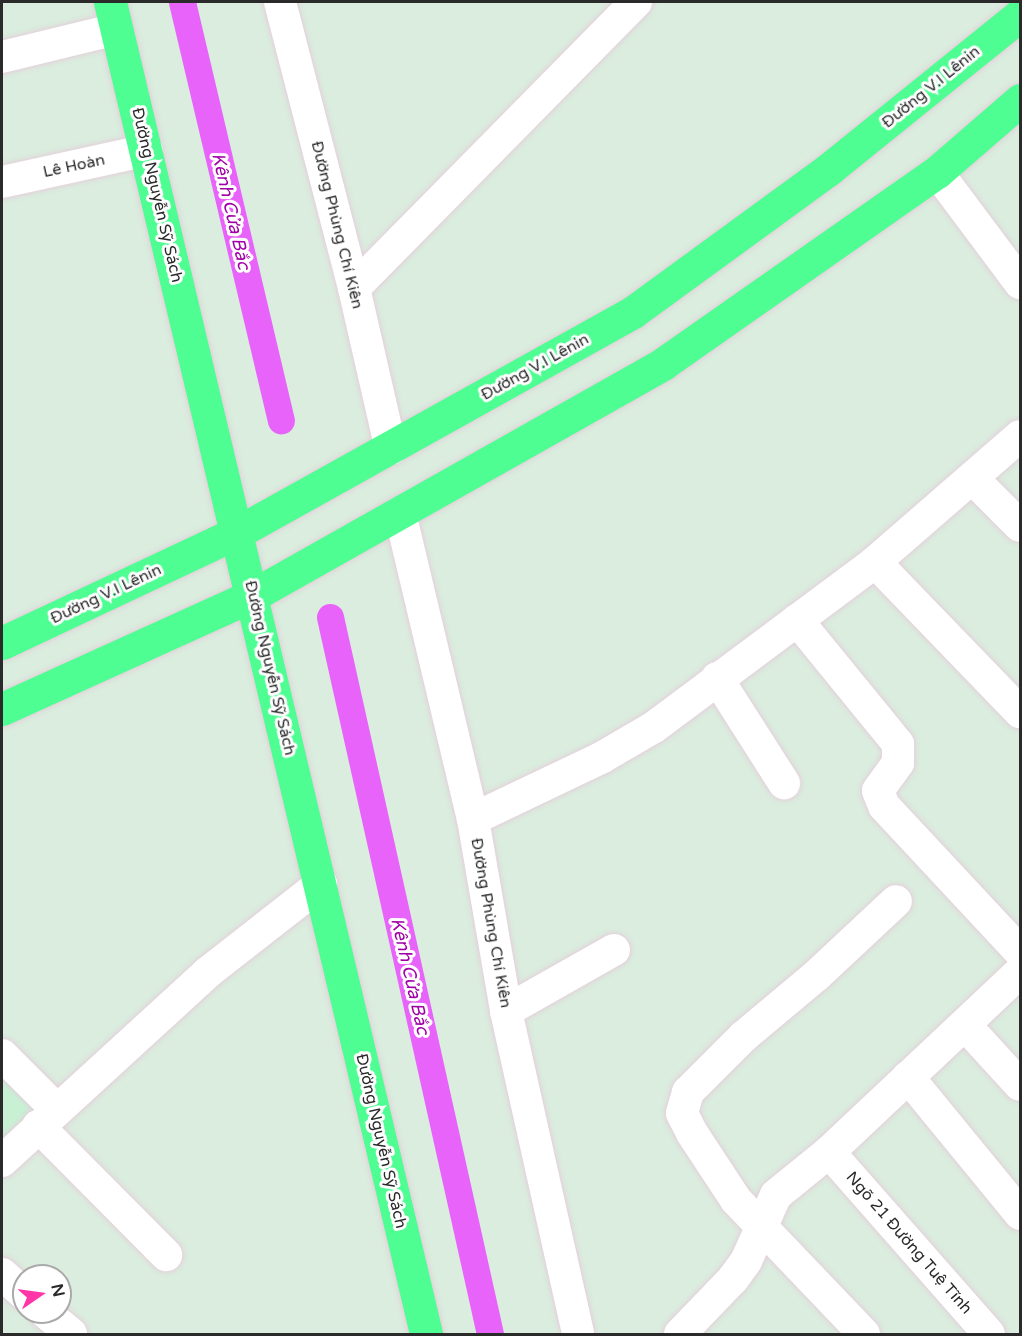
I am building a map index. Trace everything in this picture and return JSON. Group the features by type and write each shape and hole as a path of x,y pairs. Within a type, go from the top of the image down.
{"main road":[{"name":"Đường Nguyễn Sỹ Sách","path":"114,15 253,595 426,1335"},
{"name":"Đường V.I Lênin","path":"2,643 238,532 391,449 633,312 829,169 1020,15"},
{"path":"2,709 253,595 664,363 937,172 1020,100"}],"street":[{"name":"Đường Phùng Chí Kiên","path":"280,2 354,288 391,449"},
{"path":"354,288 636,2"},
{"path":"2,57 114,15"},
{"name":"Lê Hoàn","path":"2,183 147,150"},
{"path":"937,172 1020,284"},
{"path":"474,819 601,758 654,727 875,561 973,479 1020,436"},
{"path":"973,479 1020,526"},
{"name":"Đường Phùng Chí Kiên","path":"400,513 474,819 506,1011 578,1335"},
{"path":"875,561 1020,712"},
{"path":"797,620 898,744 898,763 878,791 884,806 1020,952"},
{"path":"717,678 784,783"},
{"path":"2,1161 207,973 321,884"},
{"path":"864,1335 736,1200 692,1133 682,1113 688,1092 743,1037 817,975 896,901"},
{"path":"506,1011 614,950"},
{"path":"680,1335 733,1279 746,1261 776,1195 829,1152 1020,972"},
{"path":"965,1026 1020,1085"},
{"path":"2,1055 47,1118 166,1255"},
{"path":"908,1077 1020,1214"},
{"name":"Ngõ 21 Đường Tuệ Tĩnh","path":"829,1152 989,1335"},
{"path":"59,1324 71,1335"}],"shaded area":[{"path":"2,1067 41,1107 2,1145"}],"waterway":[{"name":"Kênh Cửa Bắc","path":"182,2 281,420"},
{"name":"Kênh Cửa Bắc","path":"330,617 490,1334"}]}
